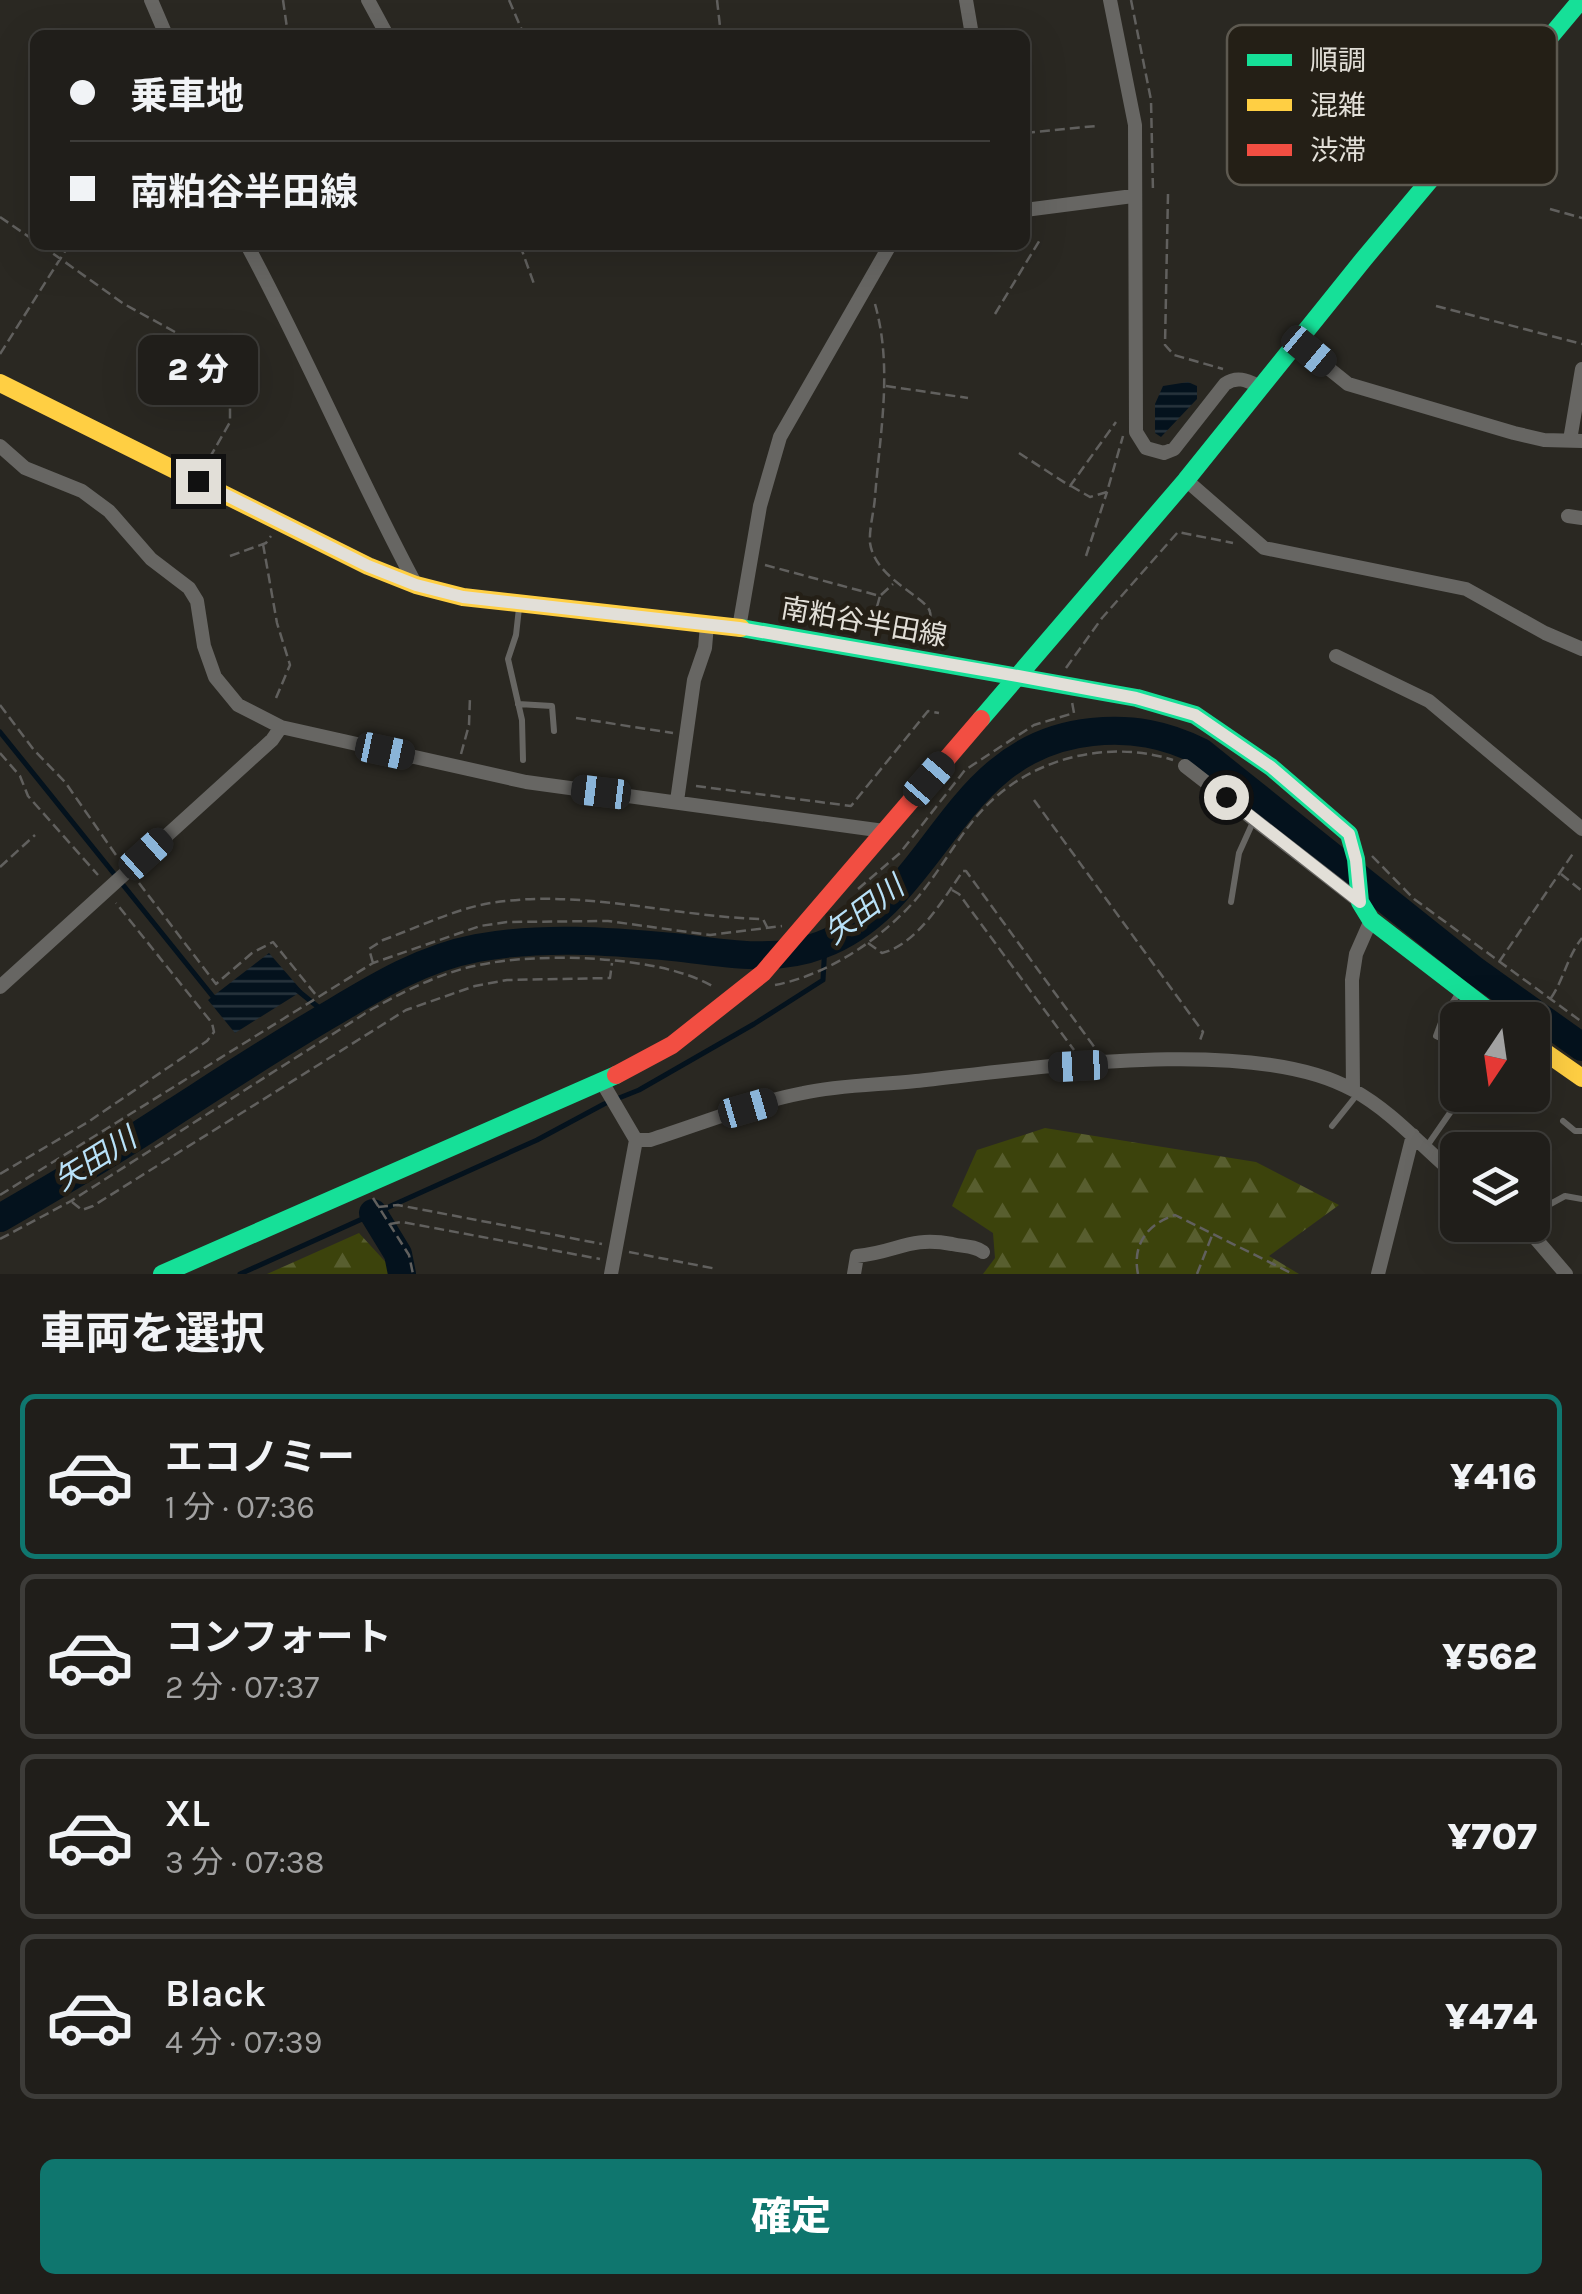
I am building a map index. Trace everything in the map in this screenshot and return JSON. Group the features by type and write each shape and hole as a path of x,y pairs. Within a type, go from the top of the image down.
{"street":[{"path":"151,0 164,30"},
{"path":"368,0 383,30"},
{"path":"966,0 971,30"},
{"path":"1110,0 1135,125 1136,432 1146,448 1164,454 1174,449 1225,384 1235,379 1261,387"},
{"path":"1557,29 1581,0"},
{"path":"162,1274 602,1082 672,1045 759,977 1186,480 1428,185"},
{"path":"1030,209 1133,196"},
{"path":"249,250 284,313 380,518 416,585"},
{"path":"739,628 760,506 780,437 887,250"},
{"path":"1297,343 1348,384 1544,440 1576,441 1582,369"},
{"name":"南粕谷半田線","path":"0,383 368,566 416,585 463,597 739,628 1136,698 1195,715 1306,795 1349,834 1354,854"},
{"path":"0,446 24,468 82,491 109,511 151,560 189,588 197,601 204,646 215,677 238,705 282,728 526,782 884,830"},
{"path":"1186,480 1264,548 1466,589 1544,633 1582,649"},
{"path":"677,801 685,736 707,625"},
{"path":"1336,656 1430,701 1582,830"},
{"path":"0,987 282,728"},
{"path":"1185,766 1360,902 1371,920 1476,1002"},
{"path":"1354,854 1360,902"},
{"path":"1355,1092 1352,980 1356,954 1371,920"},
{"path":"636,1140 650,1140 804,1092 1078,1066 1196,1060 1265,1064 1308,1073 1355,1092 1440,1159"},
{"path":"1550,1060 1582,1078"},
{"path":"602,1082 636,1140 614,1261"},
{"path":"1378,1274 1412,1135"},
{"path":"854,1274 857,1256 883,1253 924,1239 970,1246 983,1252"},
{"path":"1539,1242 1566,1274"}],"lane":[{"path":"519,602 516,635 508,659 522,720 523,760"},
{"path":"554,731 555,697"},
{"path":"518,704 552,706"},
{"path":"1231,902 1239,853 1254,819"},
{"path":"1453,1002 1460,990"},
{"path":"1332,1126 1355,1092"},
{"path":"1427,1146 1451,1112"},
{"path":"1563,1121 1575,1131 1582,1130"},
{"path":"1550,1204 1565,1196 1582,1199"}],"path":[{"path":"284,0 287,30"},
{"path":"509,0 522,30"},
{"path":"716,0 720,30"},
{"path":"1131,0 1151,100 1153,192"},
{"path":"1030,133 1096,126"},
{"path":"1168,194 1164,345 1174,355 1221,368 1235,379"},
{"path":"1550,209 1582,218"},
{"path":"0,217 30,238"},
{"path":"995,314 1041,238"},
{"path":"50,250 124,304 175,332 194,351 222,393 230,406 230,422 198,481"},
{"path":"0,354 64,250"},
{"path":"522,250 534,284"},
{"path":"868,283 877,309 886,386 870,546 894,582 923,602 930,613 922,659"},
{"path":"1436,306 1582,344"},
{"path":"886,386 968,398"},
{"path":"1070,486 1116,422"},
{"path":"1086,556 1125,426"},
{"path":"1020,452 1090,496 1107,492"},
{"path":"230,556 263,544 280,522"},
{"path":"1051,682 1178,532 1264,548"},
{"path":"263,544 290,664 276,698"},
{"path":"750,558 880,596"},
{"path":"873,621 880,596 894,582"},
{"path":"837,887 850,893 881,871 900,853 965,770 1034,725 1074,713 1070,686"},
{"path":"458,766 469,726 470,697"},
{"path":"0,705 34,750 65,782 115,881 214,1032 104,1111 0,1174"},
{"path":"680,784 851,806 928,711 940,714"},
{"path":"576,718 685,736"},
{"path":"759,977 774,986 800,980 867,942 919,896 980,812 1022,778 1054,762 1118,751 1147,753 1185,766"},
{"path":"0,753 20,776 28,796 216,984 252,953 273,942 294,963 317,996"},
{"path":"1034,800 1203,1032 1196,1060"},
{"path":"0,867 35,836"},
{"path":"1354,854 1368,852 1414,900 1582,1022"},
{"path":"1498,964 1574,852"},
{"path":"867,942 882,952 896,948 927,920 963,871 972,876 1103,1064"},
{"path":"1560,874 1582,891"},
{"path":"952,890 959,894 1068,1040 1078,1066"},
{"path":"373,963 369,948 383,940 490,904 632,904 734,919 763,919 768,928"},
{"path":"0,1195 373,963 480,926 608,921 710,935 794,924 799,931"},
{"path":"1550,999 1582,938"},
{"path":"0,1239 71,1201 406,991 478,965 556,958 665,968 690,974 731,1000"},
{"path":"71,1201 82,1210 94,1206 406,1010 475,986 507,980 610,978 613,962"},
{"path":"364,1184 410,1256 413,1274"},
{"path":"378,1207 398,1205 614,1261"},
{"path":"1138,1274 1134,1257 1142,1239 1165,1218 1175,1215 1292,1274"},
{"path":"390,1224 402,1222 614,1261 632,1253 717,1269"},
{"path":"1197,1274 1213,1232"}],"green space":[{"path":"1045,1128 1256,1162 1339,1205 1269,1256 1299,1274 983,1274 995,1258 993,1233 952,1206 977,1150"},
{"path":"359,1233 392,1269 392,1274 267,1274"}],"water":[{"path":"1188,382 1197,386 1197,399 1161,437 1155,433 1155,404 1163,386"},
{"path":"269,953 302,991 235,1033 208,1000"}],"waterway":[{"path":"0,732 214,998"},
{"name":"矢田川","path":"0,1218 351,1002 439,958 501,944 550,941 766,955 821,945 860,924 892,896 974,794 1006,765 1044,743 1092,732 1148,734 1201,752 1474,970 1582,1047"},
{"path":"240,1274 639,1090 823,980 825,944"},
{"path":"297,990 328,1015"},
{"path":"373,1213 398,1254 402,1274"}],"traffic: fast":[{"path":"1557,29 1581,0"},
{"path":"981,719 1186,480 1426,185"},
{"path":"741,628 1137,698 1195,715 1271,767 1349,834 1360,902 1371,920 1478,1002"},
{"path":"162,1274 616,1075"}],"traffic: slow":[{"path":"0,383 368,566 416,585 463,597 741,628"},
{"path":"1550,1056 1582,1078"}],"traffic: jam":[{"path":"616,1075 672,1045 763,973 981,719"}],"route":[{"path":"198,481 368,566 416,585 463,597 739,628 1136,698 1195,715 1271,767 1349,834 1360,902 1226,797"}]}
